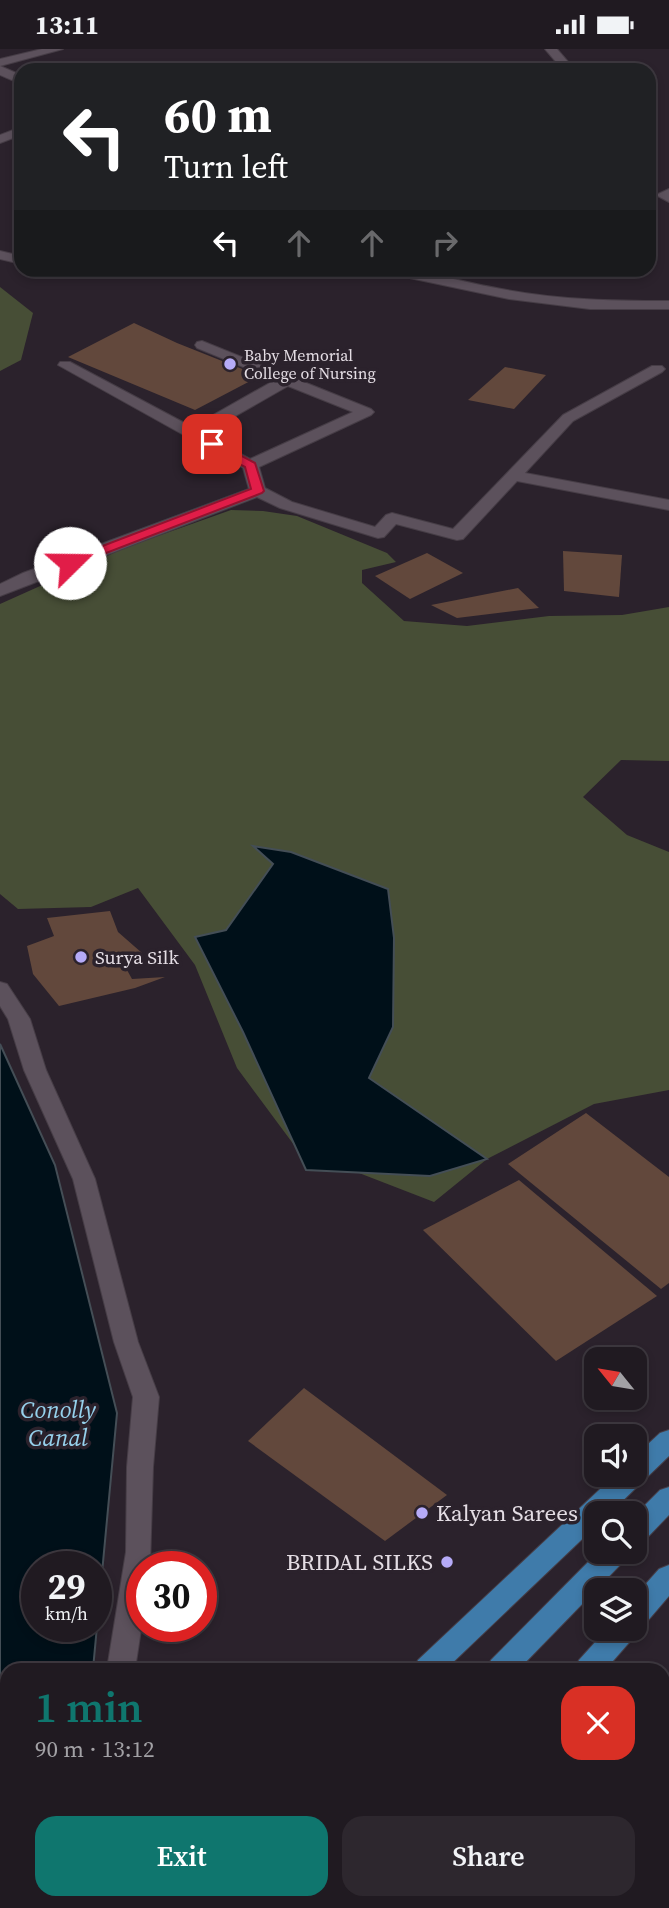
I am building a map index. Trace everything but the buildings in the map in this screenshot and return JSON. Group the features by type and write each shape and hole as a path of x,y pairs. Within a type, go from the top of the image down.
{"main road":[{"path":"647,1460 669,1440"},
{"path":"434,1663 618,1487"},
{"path":"647,1521 669,1498"},
{"path":"507,1663 604,1564"},
{"path":"647,1602 669,1577"},
{"path":"594,1663 614,1641"}],"street":[{"path":"0,63 57,49"},
{"path":"551,49 563,63"},
{"path":"424,277 509,295 590,305 669,306"},
{"path":"202,345 366,412 250,465"},
{"path":"65,365 250,465 258,491 286,505 378,533 392,518 457,535 568,418 657,369"},
{"path":"192,434 287,380"},
{"path":"514,475 669,505"},
{"path":"0,591 29,577 258,491"},
{"path":"0,989 19,1019 35,1070 84,1179 126,1342 146,1397 140,1467 139,1552 122,1663"}],"green space":[{"path":"0,287 33,313 21,360 0,371"},
{"path":"231,510 297,516 387,553 396,562 362,570 362,583 404,621 467,626 549,616 622,615 669,607 669,761 621,760 583,797 627,835 669,852 669,1090 594,1104 487,1159 434,1202 297,1149 237,1068 195,965 138,888 91,907 18,909 0,894 0,604 127,547"}],"water":[{"path":"253,846 291,852 388,889 394,938 393,1027 369,1078 487,1159 430,1176 306,1170 243,1032 195,937 226,930 273,864"},
{"name":"Conolly Canal","path":"0,1044 55,1165 117,1413 104,1551 21,1551 21,1642 96,1642 94,1663 0,1663"}],"place":[{"name":"Baby Memorial College of Nursing","path":"230,364"},
{"name":"Surya Silk","path":"81,957"},
{"name":"Kalyan Sarees","path":"422,1513"},
{"name":"BRIDAL SILKS","path":"447,1562"}],"route":[{"path":"70,563 258,491 250,465 212,444"}]}
